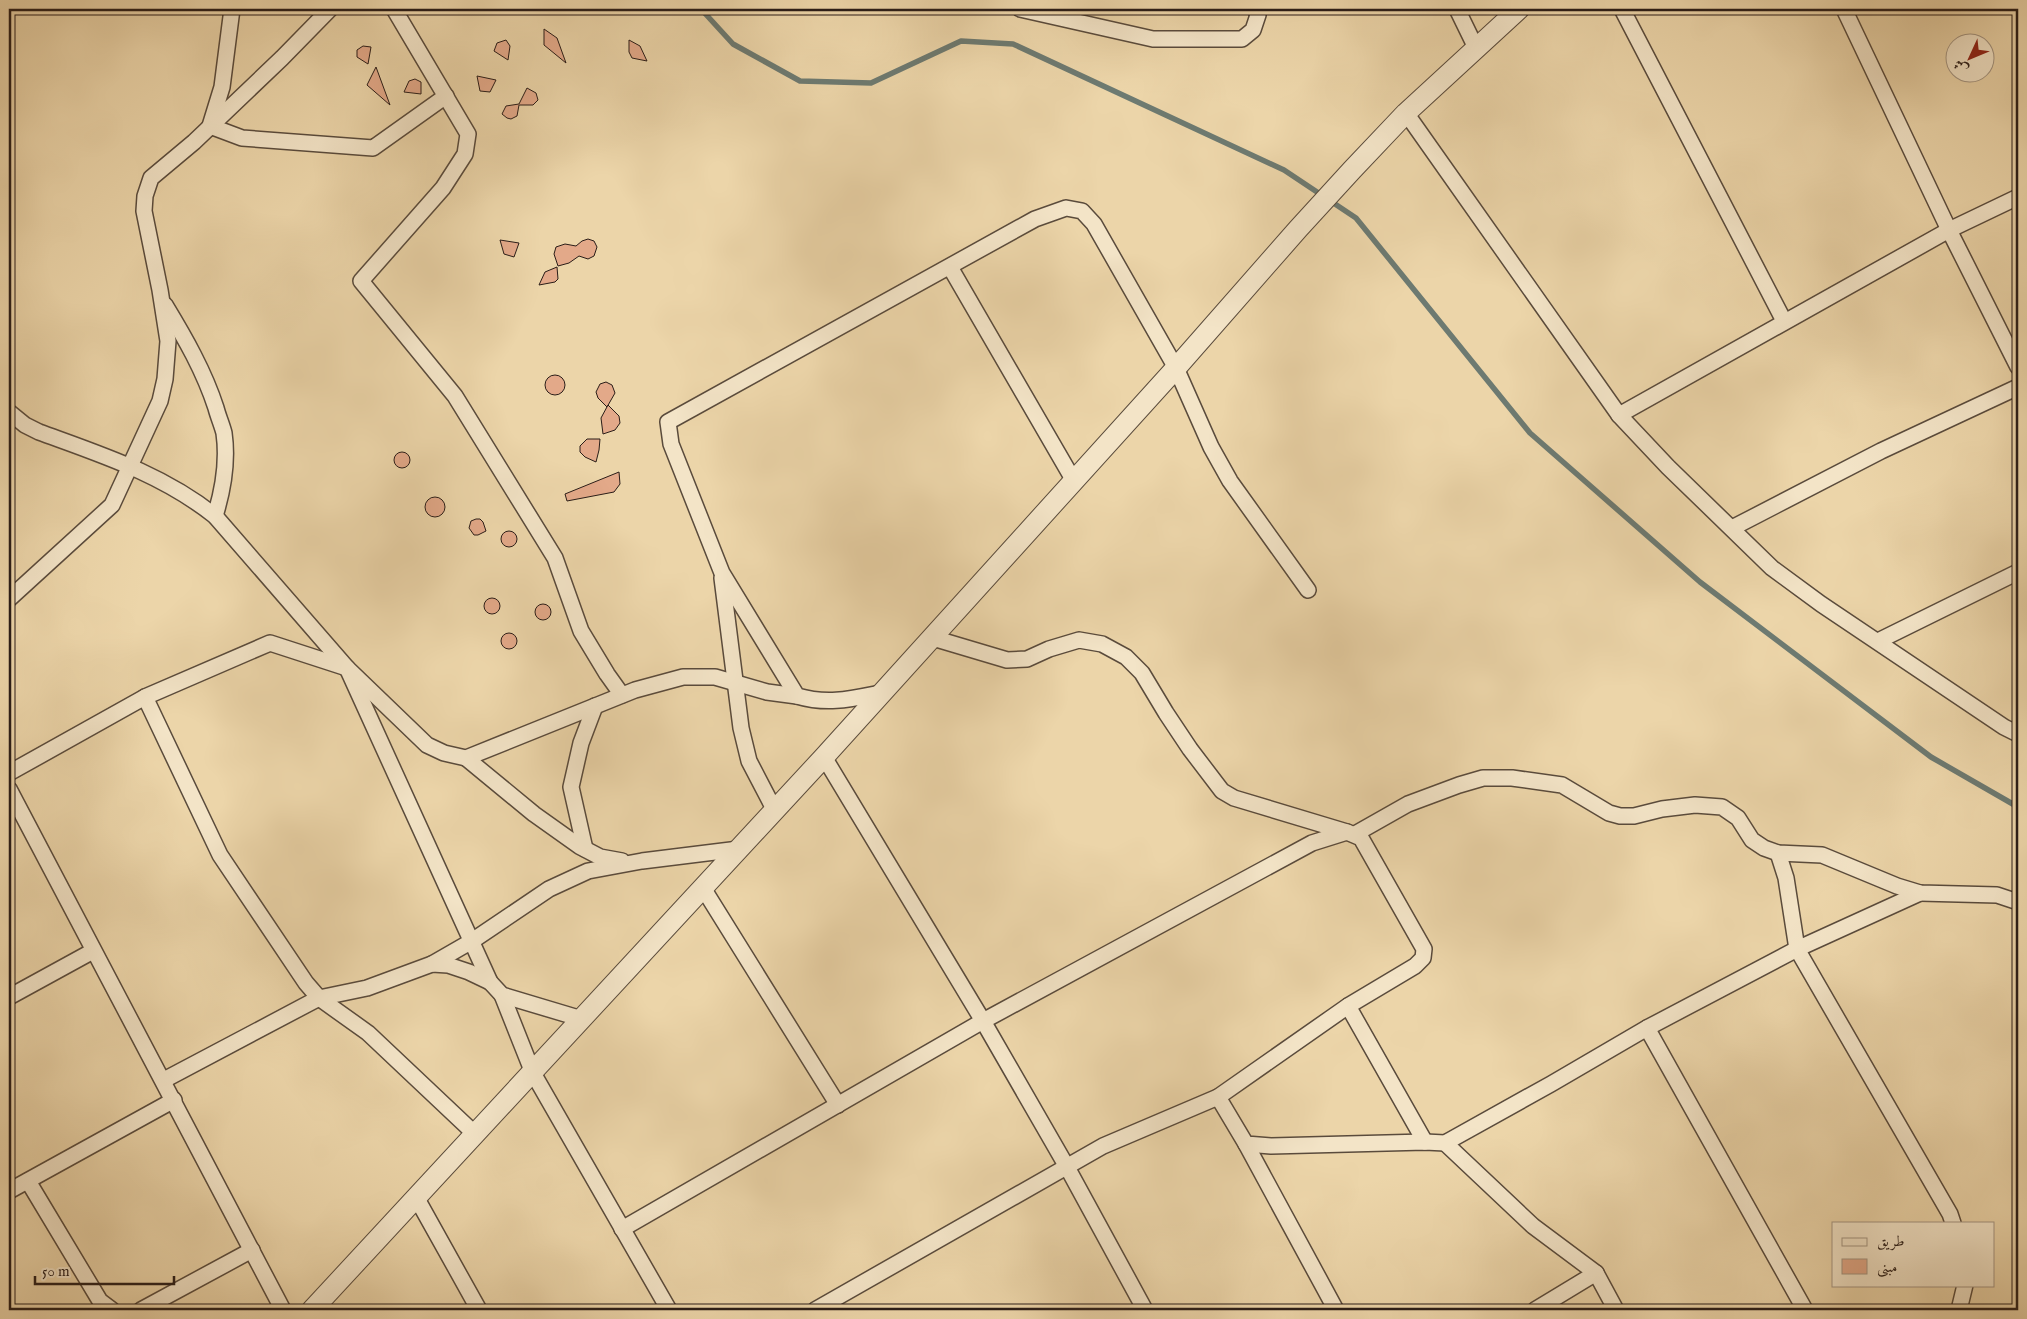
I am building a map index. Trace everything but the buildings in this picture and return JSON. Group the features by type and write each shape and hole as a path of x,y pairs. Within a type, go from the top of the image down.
{"street":[{"path":"210,126 222,87 232,9"},
{"path":"9,599 112,505 160,401 165,379 168,341 146,220 145,196 152,178 282,58 330,9"},
{"path":"394,9 468,134 465,154 443,188 361,281 455,396 555,558 581,630 622,695"},
{"path":"1020,9 1069,14 1154,39 1242,40 1253,30 1258,16 1255,9"},
{"path":"1457,9 1476,48"},
{"path":"312,1310 933,638 1176,368 1298,228 1406,112 1519,9"},
{"path":"1622,9 1784,321"},
{"path":"1844,9 2018,367"},
{"path":"210,126 242,138 373,148 446,96"},
{"path":"1406,112 1619,415 1668,467 1772,568 1821,604 2004,727 2018,734"},
{"path":"1619,415 1699,372 1784,321 1950,230 2018,197"},
{"path":"797,696 722,573 671,444 668,422 1035,219 1066,208 1082,211 1094,224 1176,368 1211,447 1230,481 1308,590"},
{"path":"950,267 1074,481"},
{"path":"161,298 193,352 210,389 224,432 225,466 220,500 215,516"},
{"path":"1732,528 1881,451 2018,387"},
{"path":"9,412 25,425 39,432 129,465 192,499 215,516 346,668 426,745 444,753 466,758 534,814 585,849 600,857 631,863"},
{"path":"1878,641 2018,572"},
{"path":"722,573 741,728 748,761 775,811"},
{"path":"815,1310 1103,1146 1218,1097 1348,1006 1415,966 1423,958 1424,949 1365,843 1351,833 1234,798 1222,791 1190,749 1142,673 1126,657 1102,644 1079,640 1049,649 1027,659 1007,660 933,638"},
{"path":"9,773 145,697 270,643 346,668 490,982"},
{"path":"466,758 622,695 683,677 715,677 768,692 797,696 814,701 835,702 882,693"},
{"path":"145,697 220,855 306,983 320,998 368,1033 475,1134"},
{"path":"585,849 571,787 581,743 595,706"},
{"path":"824,757 983,1021 1067,1167 1145,1310"},
{"path":"622,1229 983,1021 1312,844 1351,833 1408,804 1458,784 1484,778 1512,778 1562,785 1609,813 1620,816 1634,816 1662,809 1695,805 1722,807 1738,818 1752,840 1764,848 1778,853 1822,855 1897,886 1920,893 1997,895 2018,902"},
{"path":"9,789 93,951 164,1080 283,1310"},
{"path":"164,1080 320,998 367,988 432,964 472,941 549,889 588,871 631,863 739,849"},
{"path":"1778,853 1786,878 1797,950 1950,1214 1953,1222"},
{"path":"703,888 838,1105"},
{"path":"1246,1144 1271,1146 1445,1143 1647,1028 1797,950 1920,893"},
{"path":"9,997 93,951"},
{"path":"432,964 448,965 469,972 490,982 502,994 533,1073 669,1310"},
{"path":"502,994 582,1019"},
{"path":"1348,1006 1425,1142"},
{"path":"1647,1028 1805,1310"},
{"path":"1218,1097 1246,1144 1336,1310"},
{"path":"9,1191 174,1100"},
{"path":"1445,1143 1534,1226 1596,1273 1616,1310"},
{"path":"28,1180 100,1301 112,1310"},
{"path":"416,1197 479,1310"},
{"path":"141,1310 252,1250"},
{"path":"1535,1310 1596,1273"},
{"path":"1958,1310 1965,1286"}],"waterway":[{"path":"701,9 733,44 800,81 871,83 961,41 1013,44 1284,170 1356,218 1530,433 1700,582 1931,757 2018,807"}]}
